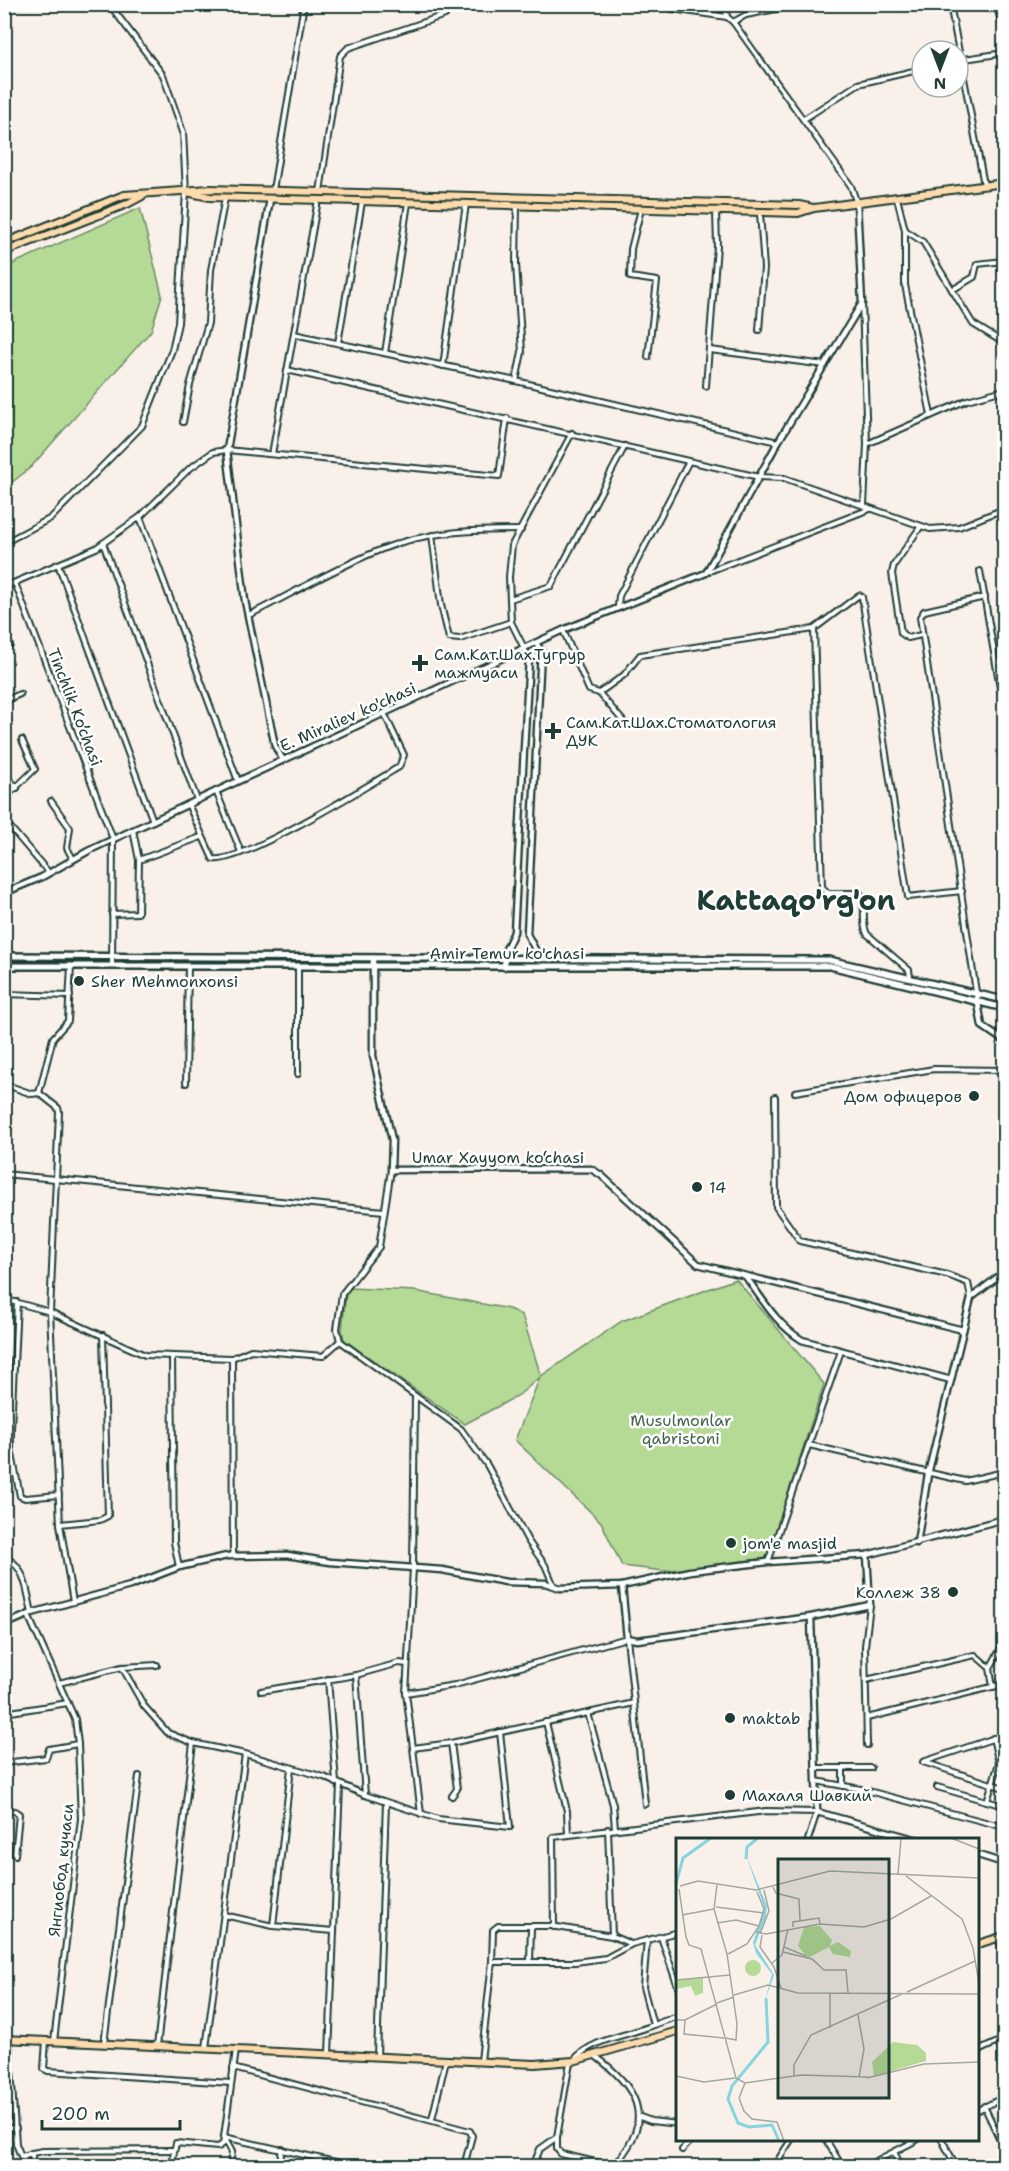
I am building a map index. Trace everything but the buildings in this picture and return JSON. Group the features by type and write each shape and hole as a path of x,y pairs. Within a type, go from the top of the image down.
{"main road":[{"path":"4,243 124,195 210,189 787,205 814,208 1005,183"},
{"path":"186,192 225,198 716,212 798,213 814,208"},
{"path":"4,252 127,204 143,195"},
{"name":"Amir Temur ko'chasi","path":"4,956 545,958 752,963 841,968 1005,1008"},
{"name":"Amir Temur ko'chasi","path":"4,966 504,967 829,960 1005,1000"},
{"path":"979,1944 1001,1937"},
{"path":"7,2039 535,2064 572,2061 676,2032"}],"street":[{"path":"4,543 51,518 142,426 172,350 178,323 186,192 183,132 169,86 109,4"},
{"path":"273,191 304,4"},
{"path":"725,4 727,17"},
{"path":"733,22 746,15 802,4"},
{"path":"950,4 956,39"},
{"path":"996,4 1005,31"},
{"path":"672,9 727,17 733,22 851,186 857,204 862,303 867,444 864,505"},
{"path":"320,192 340,56 348,48 445,15"},
{"path":"970,58 1005,53"},
{"path":"804,119 858,84 910,72"},
{"path":"968,99 985,186"},
{"path":"183,422 190,385 208,323 211,270 225,198"},
{"path":"897,198 904,230 904,285 931,415"},
{"path":"270,199 226,450 235,531 249,615 275,746 283,760"},
{"path":"272,454 318,200"},
{"path":"338,343 362,202"},
{"path":"385,353 408,203"},
{"path":"443,366 466,204"},
{"path":"516,381 522,352 516,264 517,206"},
{"path":"641,209 631,249 630,277 657,281 648,357"},
{"path":"706,386 717,246 716,212"},
{"path":"759,330 764,267 760,213"},
{"path":"904,230 923,242 973,324 1005,343"},
{"path":"952,290 974,277 978,264 1005,261"},
{"path":"706,573 778,442 862,303"},
{"path":"294,334 516,381 778,442"},
{"path":"710,350 825,365"},
{"path":"287,370 507,418 759,477 784,478 930,529 959,527 1005,509"},
{"path":"867,444 967,400 1005,390"},
{"path":"4,587 103,543 140,517 189,469 213,452 226,450 499,476 507,418"},
{"path":"504,967 514,932 529,658 511,622 512,545 572,434"},
{"path":"510,599 551,586 625,446"},
{"path":"618,607 620,596 689,461"},
{"path":"706,573 872,508"},
{"path":"140,517 238,781"},
{"path":"921,526 894,565 892,573 901,633 908,638 921,635"},
{"path":"249,615 385,547 432,535 486,530 520,530"},
{"path":"432,535 443,614 449,638 460,639 511,622"},
{"path":"103,543 197,800"},
{"path":"58,564 153,821"},
{"path":"980,571 1005,711"},
{"name":"E. Miraliev ko'chasi","path":"4,893 49,873 113,839 385,715 563,630 706,573"},
{"name":"Tinchlik Ko’chasi","path":"15,583 113,839"},
{"path":"599,693 624,675 640,655 814,628 854,596 859,595 862,597 908,897 963,891"},
{"path":"985,597 924,611 920,617 921,635 963,891 976,1000 982,1026 1005,1041"},
{"path":"814,628 822,887 828,893 860,893 864,902 863,926 867,934 909,970 910,977"},
{"path":"563,630 589,690 599,693 623,721"},
{"path":"536,643 541,651 527,934 537,953 545,958"},
{"path":"4,647 10,645"},
{"path":"4,701 20,693"},
{"path":"188,804 201,837 214,860 241,852 324,812 399,767 404,754 385,715"},
{"path":"4,799 35,769 22,740"},
{"path":"4,773 17,788"},
{"path":"216,791 241,852"},
{"path":"51,801 70,828 67,848 73,860"},
{"path":"4,820 49,873"},
{"path":"112,914 138,913 139,860 133,830"},
{"path":"139,860 201,837"},
{"path":"112,966 113,839"},
{"path":"373,957 373,1056 392,1140 391,1170 379,1247 342,1294 337,1329 340,1341 461,1429 487,1465 528,1541 545,1565 554,1586"},
{"path":"39,1093 47,1052 53,1038 68,1021 71,966"},
{"path":"186,1083 188,967"},
{"path":"298,967 298,1074"},
{"path":"4,994 70,996"},
{"path":"795,1092 934,1070 1005,1070"},
{"path":"4,1084 32,1094 39,1093 58,1107 59,1112 50,1312 60,1524 73,1602"},
{"path":"775,1097 776,1207 800,1241 947,1275 968,1283 971,1298 928,1474 917,1543"},
{"name":"Umar Xayyom ko‘chasi","path":"391,1170 591,1169 601,1174 693,1261 746,1277 963,1330"},
{"path":"4,1174 384,1211"},
{"path":"971,1298 1005,1272"},
{"path":"746,1277 773,1316 789,1333 802,1340 951,1380"},
{"path":"4,1299 50,1312 145,1355 232,1358 251,1350 323,1356 340,1341"},
{"path":"16,1302 11,1449 21,1496 25,1498 59,1496"},
{"path":"60,1524 100,1520 108,1516 103,1335"},
{"path":"768,1562 841,1351"},
{"path":"172,1357 174,1542 179,1567"},
{"path":"232,1358 232,1556"},
{"path":"415,1396 413,1568 406,1693 421,1814"},
{"path":"809,1445 965,1481 1005,1472"},
{"path":"4,1625 30,1614 130,1586 179,1567 232,1556 287,1554 330,1562 442,1570 506,1582 554,1586 622,1586 690,1571 768,1562 867,1555 1005,1519"},
{"path":"867,1555 870,1605 865,1646 867,1744"},
{"name":"Янгиобод кучаси","path":"4,1557 14,1560 22,1572 30,1614 75,1719 78,1744 81,1818 54,2041"},
{"path":"622,1586 645,1804"},
{"path":"406,1693 455,1685 627,1638 637,1640 811,1617 870,1605"},
{"path":"808,1838 817,1812 811,1617"},
{"path":"993,1687 990,1668 1005,1643"},
{"path":"866,1680 975,1655 990,1668"},
{"path":"261,1691 356,1675 399,1663 407,1664"},
{"path":"59,1683 122,1667 157,1665"},
{"path":"122,1667 144,1706 168,1733 193,1743 245,1754 324,1777 365,1795 438,1819 510,1827 500,1732"},
{"path":"356,1675 365,1795"},
{"path":"328,1679 338,1784 328,2054"},
{"path":"867,1718 1005,1684"},
{"path":"4,1713 68,1703"},
{"path":"413,1748 452,1743 634,1703"},
{"path":"588,1713 613,1805 615,1828"},
{"path":"546,1722 567,1811 568,1835"},
{"path":"1005,1735 923,1762 1005,1788"},
{"path":"987,1801 998,1766 993,1738"},
{"path":"157,2046 193,1743"},
{"path":"452,1743 458,1789 452,1796"},
{"path":"4,1763 46,1758 49,1749 78,1744"},
{"path":"206,2049 245,1754"},
{"path":"998,1766 1005,1766"},
{"path":"815,1768 871,1767"},
{"path":"273,1926 291,1768"},
{"path":"843,1768 843,1786"},
{"path":"104,2044 139,1776"},
{"path":"816,1781 1005,1827"},
{"path":"937,1787 1005,1806"},
{"path":"377,2057 386,1802"},
{"path":"4,1812 15,1811 19,1814 15,1855"},
{"path":"554,1927 553,1837 766,1811 817,1812 914,1838"},
{"path":"608,1829 612,1936"},
{"path":"979,1856 1005,1863"},
{"path":"224,1915 273,1926 334,1930"},
{"path":"481,2062 492,1962 493,1930 498,1926 554,1927 612,1936 632,1944"},
{"path":"531,1927 531,1962"},
{"path":"492,1962 575,1962 606,1958 632,1944 676,1933"},
{"path":"661,1937 676,1981"},
{"path":"1001,1937 1005,1955"},
{"path":"647,1940 643,1987 653,2025"},
{"path":"594,2055 619,2073 640,2117 630,2147 616,2164 600,2163 561,2154 557,2149 557,2137 572,2061 584,2051 612,2038 676,2017"},
{"path":"7,2039 16,2144 21,2156 32,2166"},
{"path":"979,2051 1005,2039"},
{"path":"46,2041 44,2069 48,2071 231,2083"},
{"path":"998,2042 1005,2057"},
{"path":"171,2166 177,2143 218,2147 223,2144 236,2050"},
{"path":"432,2119 446,2060"},
{"path":"233,2068 432,2119 470,2131 472,2136 464,2166"},
{"path":"979,2109 1005,2097"},
{"path":"984,2106 1005,2148"},
{"path":"640,2117 676,2124"},
{"path":"4,2128 16,2128"},
{"path":"224,2137 353,2166"},
{"path":"224,2137 232,2152 230,2166"},
{"path":"533,2166 540,2149 557,2137"},
{"path":"682,2150 690,2141"},
{"path":"774,2166 790,2141"},
{"path":"827,2141 842,2166"},
{"path":"866,2166 913,2141"},
{"path":"943,2141 956,2166"},
{"path":"279,2166 282,2149"},
{"path":"21,2156 43,2151 174,2150"},
{"path":"894,2152 901,2166"},
{"path":"32,2154 32,2166"},
{"path":"328,2166 330,2161"}],"green space":[{"path":"140,208 162,295 151,331 31,467 5,488 5,267"},
{"name":"Musulmonlar qabristoni","path":"736,1279 824,1384 767,1558 664,1571 622,1566 601,1522 515,1440 540,1377 519,1395 465,1424 344,1340 342,1330 346,1293 349,1288 415,1291 509,1309 522,1315 541,1376 622,1321"}],"place":[{"name":"Сам.Кат.Шах.Тугрур мажмуаси","path":"420,663"},
{"name":"Сам.Кат.Шах.Стоматология ДУК","path":"553,731"},
{"name":"Sher Mehmonxonsi","path":"79,981"},
{"name":"Дом офицеров","path":"974,1096"},
{"name":"14","path":"697,1187"},
{"name":"jom'e masjid","path":"731,1543"},
{"name":"Коллеж 38","path":"953,1592"},
{"name":"maktab","path":"730,1718"},
{"name":"Махаля Шавкий","path":"730,1795"}],"district":[{"name":"Kattaqo'rg'on","path":"796,900"}]}
